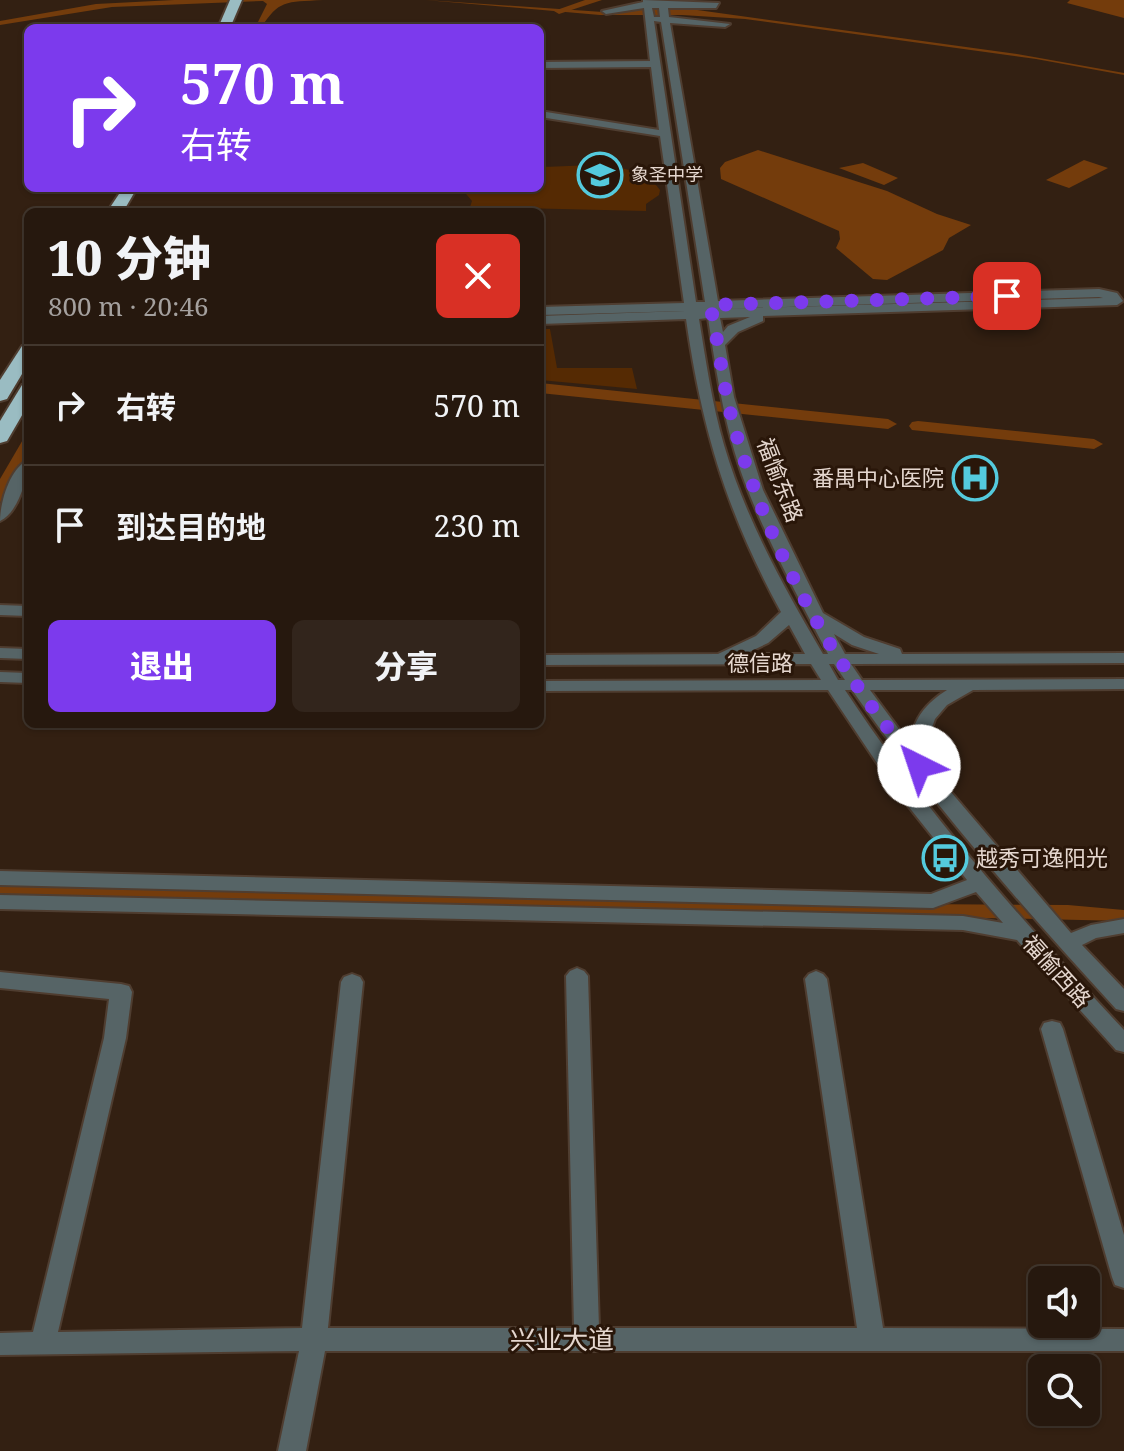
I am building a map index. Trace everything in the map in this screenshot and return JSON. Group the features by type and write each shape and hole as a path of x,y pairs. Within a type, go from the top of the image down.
{"highway":[{"path":"227,24 241,3"},
{"path":"238,24 241,3"},
{"path":"0,395 24,357"},
{"path":"0,437 24,396"}],"street":[{"path":"606,11 716,5"},
{"path":"663,9 725,24"},
{"name":"福愉东路","path":"663,9 727,397 755,490 814,614 858,687 919,766 1035,899"},
{"path":"0,878 933,901 986,890 834,687 816,659 744,521 704,397 647,11"},
{"path":"650,33 666,34"},
{"path":"544,65 655,64"},
{"path":"544,115 667,134"},
{"path":"707,283 760,304"},
{"path":"640,308 663,302 688,286"},
{"path":"544,320 627,318 760,304 1099,293 1113,296 1117,301 772,313 711,310"},
{"path":"544,311 640,308 692,311"},
{"path":"627,318 676,329 697,347 718,348 733,329 772,313"},
{"path":"0,516 24,471"},
{"path":"0,610 24,611"},
{"path":"714,659 765,638 782,625 790,611"},
{"path":"814,614 858,641 921,659"},
{"path":"0,653 24,654"},
{"name":"德信路","path":"544,660 1124,658"},
{"path":"0,677 24,678"},
{"name":"德信路","path":"544,686 1124,684"},
{"path":"919,766 917,741 926,715 950,694 969,686"},
{"path":"759,687 825,700 858,723"},
{"name":"福愉西路","path":"986,890 1124,1044"},
{"name":"福愉西路","path":"1035,899 1068,943 1124,1003"},
{"path":"0,902 963,923 1020,929"},
{"path":"1068,943 1091,932 1124,926"},
{"path":"577,976 587,1340"},
{"path":"816,979 872,1340"},
{"path":"0,980 121,992 115,1038 43,1343"},
{"path":"292,1451 314,1340 352,982"},
{"path":"1052,1029 1124,1277"},
{"name":"兴业大道","path":"0,1344 314,1340 1124,1340"}],"shaded area":[{"path":"174,0 323,0 284,4 264,24 257,24 267,4 263,1 112,7 0,25 0,21 96,4"},
{"path":"425,0 603,12 683,8 1017,54 1124,75 1036,59 745,19 600,15"},
{"path":"1070,0 1124,0 1124,18 1067,3"},
{"path":"758,150 887,191 937,214 971,225 949,238 943,250 887,280 873,279 836,248 839,231 721,179 720,168 725,162"},
{"path":"1084,160 1108,168 1069,188 1046,180"},
{"path":"863,163 898,178 884,185 839,168"},
{"path":"544,167 621,168 636,172 660,190 659,195 646,204 646,211 470,207 472,201 464,192 544,192"},
{"path":"544,329 550,329 557,368 632,368 637,389 544,380"},
{"path":"24,438 24,460 0,503 0,479"},
{"path":"0,884 769,903 1068,905 1124,910 1124,921 0,896"}],"waterway":[{"path":"559,11 597,0"},
{"path":"544,388 888,424"},
{"path":"918,426 1094,444"}],"place":[{"name":"象圣中学","path":"600,175"},
{"name":"番禺中心医院","path":"975,478"},
{"name":"越秀可逸阳光","path":"945,858"}],"route":[{"path":"919,766 895,738 839,659 781,548 755,490 739,443 710,305 1007,296"}]}
